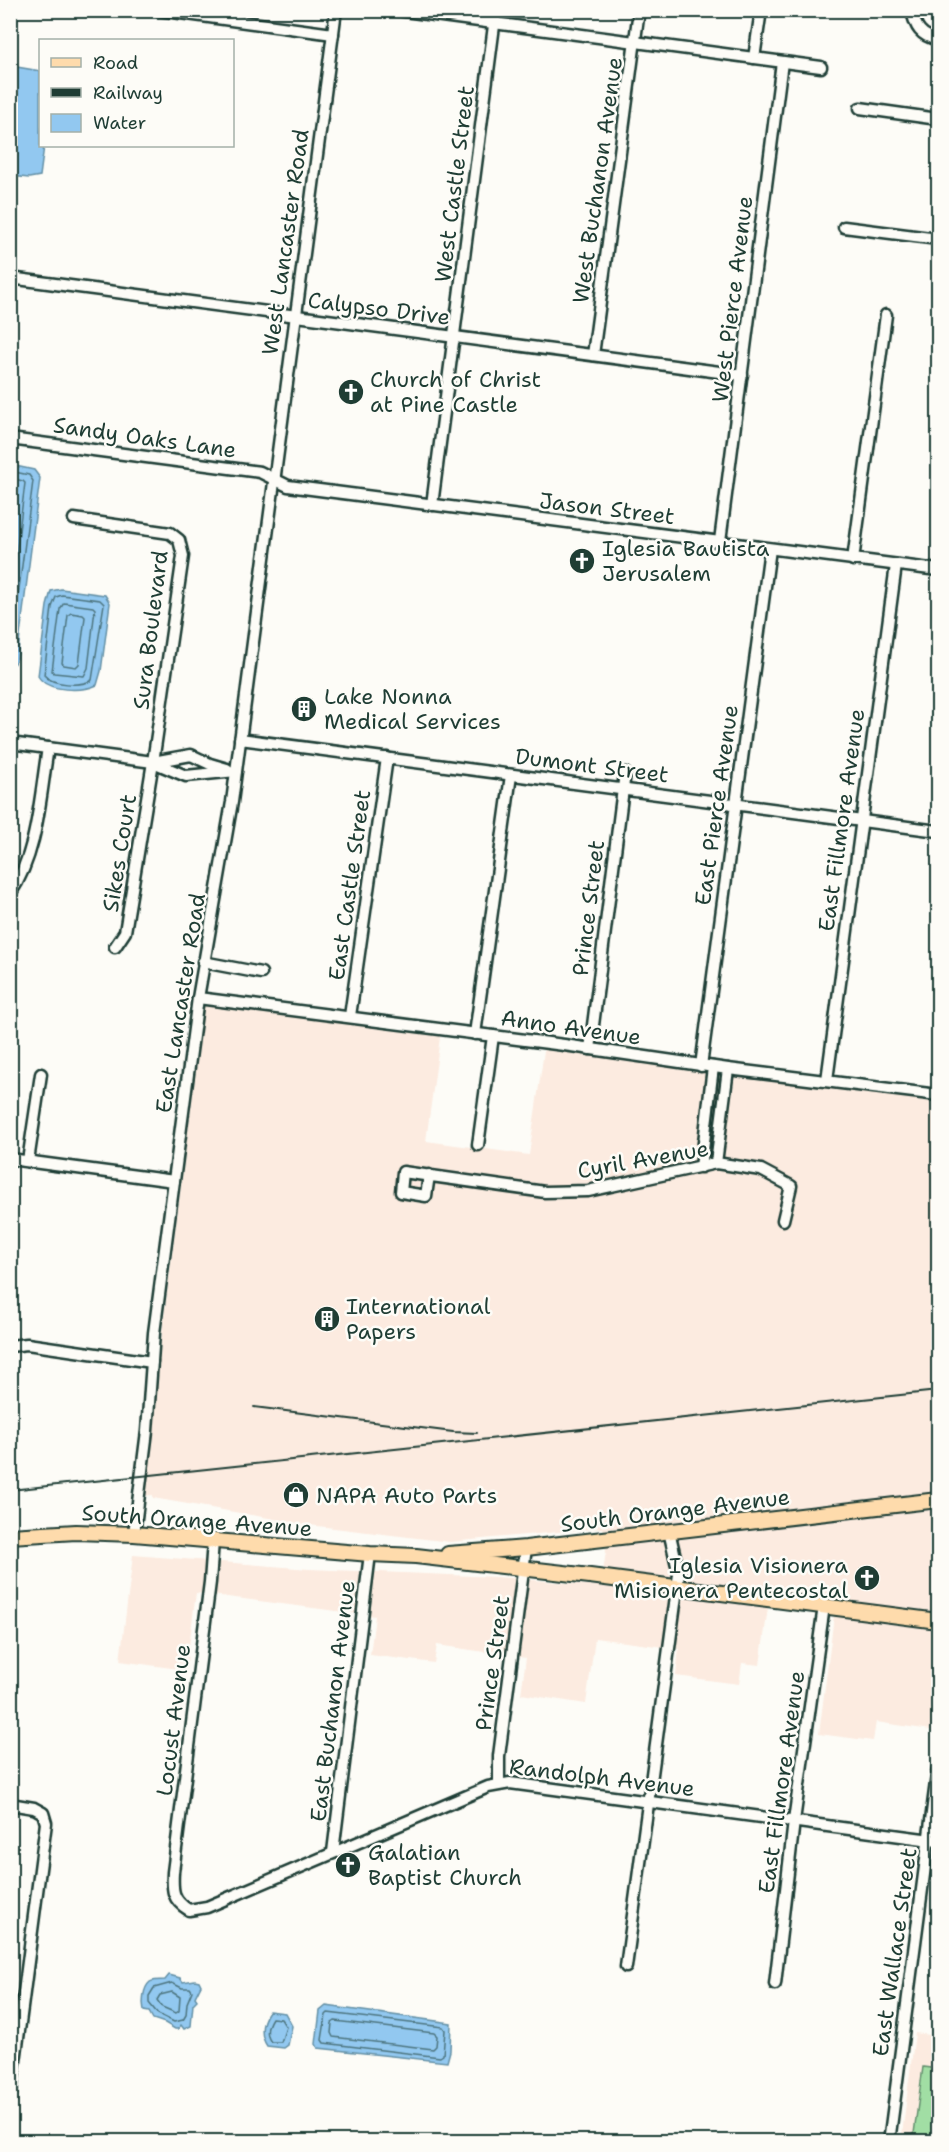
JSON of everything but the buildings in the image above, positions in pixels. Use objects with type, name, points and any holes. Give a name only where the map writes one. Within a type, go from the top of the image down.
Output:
[{"type":"main road","name":"South Orange Avenue","points":[[416,1556],[526,1548],[939,1500]]},
{"type":"main road","name":"South Orange Avenue","points":[[10,1536],[76,1532],[134,1534],[416,1556],[939,1621]]},
{"type":"street","points":[[158,10],[333,34]]},
{"type":"street","name":"West Lancaster Road","points":[[273,479],[336,10]]},
{"type":"street","points":[[397,10],[821,67]]},
{"type":"street","name":"West Castle Street","points":[[432,505],[496,10]]},
{"type":"street","name":"West Buchanon Avenue","points":[[593,355],[639,10]]},
{"type":"street","points":[[754,58],[761,10]]},
{"type":"street","points":[[912,10],[915,25],[922,34],[939,40]]},
{"type":"street","name":"West Pierce Avenue","points":[[720,541],[782,62]]},
{"type":"street","points":[[860,108],[939,119]]},
{"type":"street","points":[[844,227],[939,239]]},
{"type":"street","name":"Calypso Drive","points":[[10,278],[742,375]]},
{"type":"street","points":[[853,560],[886,315]]},
{"type":"street","name":"Sandy Oaks Lane","points":[[10,438],[261,472],[273,479]]},
{"type":"street","name":"Jason Street","points":[[273,479],[288,486],[939,570]]},
{"type":"street","name":"East Lancaster Road","points":[[134,1534],[147,1431],[154,1333],[198,998],[236,771],[273,479]]},
{"type":"street","name":"Sura Boulevard","points":[[74,519],[170,533],[179,540],[182,547],[183,556],[153,762]]},
{"type":"street","name":"East Pierce Avenue","points":[[701,1066],[770,549]]},
{"type":"street","name":"East Fillmore Avenue","points":[[827,1080],[896,565]]},
{"type":"street","name":"Dumont Street","points":[[240,739],[939,831]]},
{"type":"street","points":[[10,743],[153,762],[190,777],[236,771]]},
{"type":"street","points":[[10,894],[28,860],[48,748]]},
{"type":"street","points":[[153,762],[194,755],[210,764],[236,771]]},
{"type":"street","points":[[177,773],[180,756]]},
{"type":"street","name":"East Castle Street","points":[[350,1016],[387,758]]},
{"type":"street","name":"Sikes Court","points":[[115,947],[125,932],[153,762]]},
{"type":"street","name":"Prince Street","points":[[590,1049],[626,772]]},
{"type":"street","points":[[476,1034],[511,775]]},
{"type":"street","points":[[203,962],[261,973]]},
{"type":"street","name":"Anno Avenue","points":[[198,998],[350,1016],[701,1066],[939,1095]]},
{"type":"street","points":[[478,1145],[493,1036]]},
{"type":"street","points":[[701,1167],[713,1067]]},
{"type":"street","points":[[716,1164],[728,1069]]},
{"type":"street","points":[[28,1161],[41,1074]]},
{"type":"street","points":[[711,1087],[726,1086]]},
{"type":"street","points":[[10,1159],[174,1181]]},
{"type":"street","name":"Cyril Avenue","points":[[429,1175],[545,1192],[588,1191],[716,1164],[761,1170],[791,1186],[783,1220]]},
{"type":"street","points":[[10,1346],[27,1344],[152,1362]]},
{"type":"street","points":[[626,1967],[678,1587],[679,1574],[669,1531]]},
{"type":"street","name":"Locust Avenue","points":[[178,1902],[172,1889],[172,1872],[210,1582],[213,1541]]},
{"type":"street","name":"Prince Street","points":[[499,1784],[499,1755],[526,1548]]},
{"type":"street","name":"East Buchanon Avenue","points":[[333,1852],[370,1554]]},
{"type":"street","name":"East Fillmore Avenue","points":[[775,1984],[794,1821],[824,1606]]},
{"type":"street","name":"East Wallace Street","points":[[889,2142],[934,1840],[939,1767]]},
{"type":"street","name":"Randolph Avenue","points":[[178,1902],[189,1910],[207,1907],[499,1784],[934,1840]]},
{"type":"street","points":[[10,1804],[34,1808],[43,1814],[46,1823],[10,2100]]},
{"type":"shaded area","points":[[205,999],[441,1030],[426,1141],[529,1155],[545,1044],[938,1096],[938,1731],[876,1722],[873,1741],[819,1734],[835,1608],[769,1600],[760,1665],[742,1663],[739,1684],[676,1676],[679,1649],[595,1638],[586,1704],[521,1694],[526,1658],[437,1645],[434,1663],[370,1655],[375,1616],[196,1593],[186,1670],[120,1661],[133,1555],[309,1569],[497,1577],[601,1586],[606,1551],[603,1528],[450,1542],[309,1525],[153,1498],[153,1495],[141,1496]]},
{"type":"shaded area","points":[[915,2033],[938,2036],[938,2141],[901,2142]]},
{"type":"green space","points":[[923,2067],[938,2069],[938,2141],[913,2141]]},
{"type":"water","points":[[11,66],[39,71],[39,147],[44,147],[40,176],[29,178],[11,176]]},
{"type":"water","points":[[11,465],[34,470],[40,478],[17,659],[11,667]]},
{"type":"water","points":[[61,589],[105,595],[110,603],[97,685],[83,689],[57,688],[38,676],[47,606],[51,591]]},
{"type":"water","points":[[169,1975],[180,1978],[183,1982],[199,1981],[201,1985],[195,1997],[197,2000],[193,2004],[191,2026],[184,2029],[181,2025],[175,2029],[153,2019],[149,2012],[144,2011],[144,1995],[150,1982],[165,1980]]},
{"type":"water","points":[[326,2006],[451,2023],[450,2051],[447,2062],[318,2048],[316,2044],[320,2011]]},
{"type":"water","points":[[269,2011],[285,2013],[292,2026],[288,2045],[284,2048],[267,2046],[264,2042],[262,2028]]},
{"type":"railway","points":[[10,1490],[938,1391]]},
{"type":"railway","points":[[254,1407],[477,1433]]},
{"type":"place","name":"Church of Christ at Pine Castle","points":[[351,392]]},
{"type":"place","name":"Iglesia Bautista Jerusalem","points":[[582,561]]},
{"type":"place","name":"Lake Nonna Medical Services","points":[[304,709]]},
{"type":"place","name":"International Papers","points":[[327,1319]]},
{"type":"place","name":"NAPA Auto Parts","points":[[296,1495]]},
{"type":"place","name":"Iglesia Visionera Misionera Pentecostal","points":[[867,1578]]},
{"type":"place","name":"Galatian Baptist Church","points":[[348,1865]]}]
